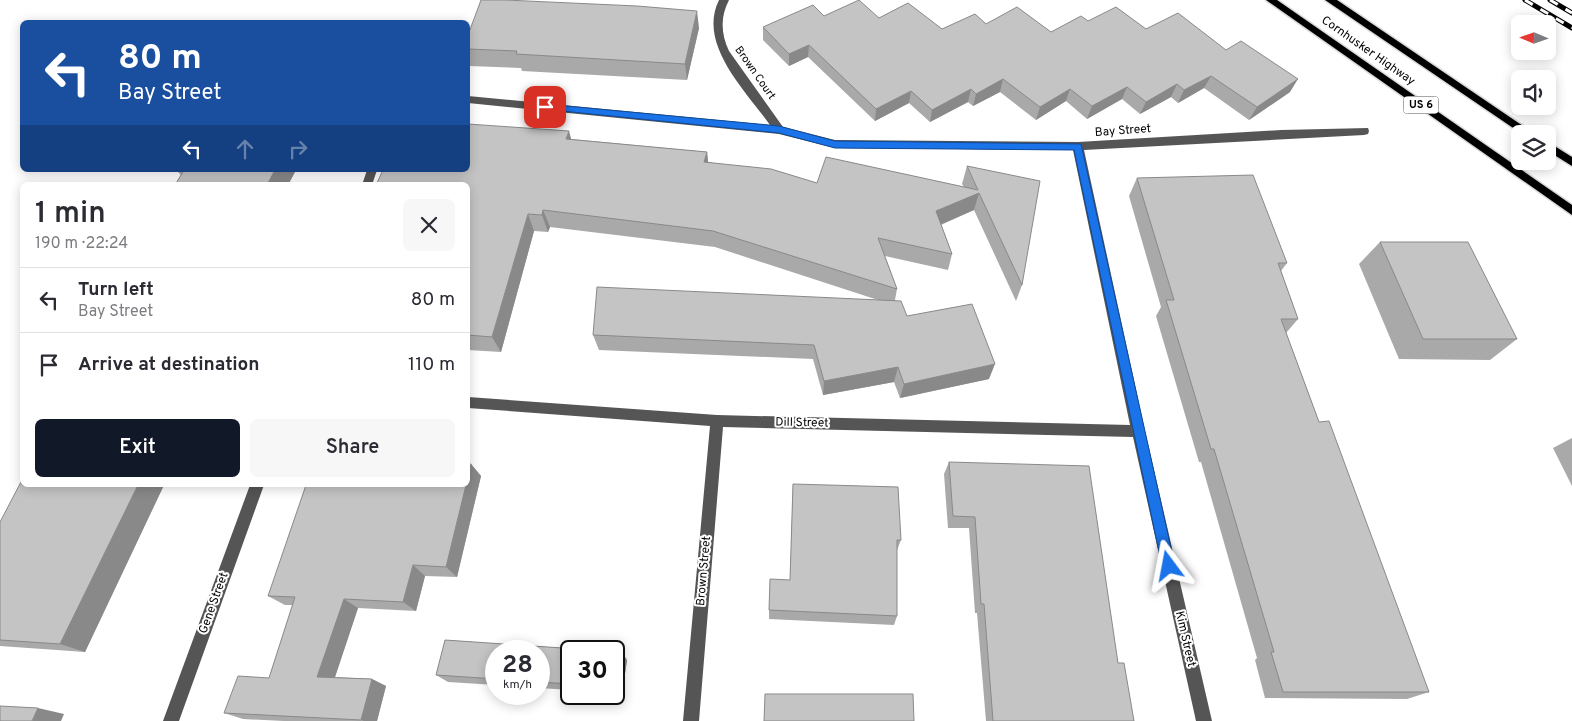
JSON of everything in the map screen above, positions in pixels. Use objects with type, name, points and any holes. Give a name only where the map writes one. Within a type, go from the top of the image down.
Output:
[{"type":"main road","name":"Cornhusker Highway","points":[[1271,0],[1572,211]]},
{"type":"main road","name":"Cornhusker Highway","points":[[1330,0],[1517,125]]},
{"type":"main road","points":[[1556,151],[1572,162]]},
{"type":"street","name":"Brown Court","points":[[724,0],[718,9],[716,23],[723,50],[779,130]]},
{"type":"street","name":"Bay Street","points":[[470,100],[779,130],[835,144],[1078,146],[1364,131]]},
{"type":"street","name":"Kim Street","points":[[1078,146],[1138,431],[1204,721]]},
{"type":"street","name":"Dill Street","points":[[470,403],[717,421],[1138,431]]},
{"type":"street","name":"Brown Street","points":[[691,721],[717,421]]},
{"type":"street","name":"Gene Street","points":[[171,721],[256,487]]},
{"type":"building","points":[[481,0],[637,6],[697,11],[685,64],[516,54],[517,51],[470,49],[470,30]]},
{"type":"building","points":[[859,0],[879,18],[908,3],[942,29],[975,14],[986,24],[1017,7],[1051,32],[1081,16],[1088,21],[1116,7],[1146,29],[1178,13],[1226,50],[1241,41],[1298,79],[1257,107],[1211,76],[1184,90],[1177,84],[1146,102],[1127,87],[1092,106],[1070,89],[1040,107],[1003,79],[976,94],[971,89],[932,110],[911,91],[876,109],[809,45],[789,54],[763,27],[813,5],[824,16]]},
{"type":"building","points":[[470,124],[569,131],[566,139],[707,152],[704,162],[771,169],[817,183],[826,157],[978,190],[967,166],[1040,181],[1022,285],[979,193],[936,211],[952,254],[878,238],[897,289],[713,231],[543,210],[542,215],[528,214],[492,337],[470,335],[470,182],[377,182],[382,172],[470,172]]},
{"type":"building","points":[[183,172],[274,172],[269,182],[177,182]]},
{"type":"building","points":[[1253,175],[1287,263],[1278,263],[1298,319],[1281,319],[1319,422],[1329,421],[1429,692],[1283,692],[1271,652],[1274,652],[1214,449],[1211,449],[1166,300],[1174,300],[1137,178]]},
{"type":"building","points":[[1380,242],[1468,242],[1517,339],[1423,339]]},
{"type":"building","points":[[597,287],[901,301],[907,316],[972,304],[995,364],[904,384],[898,367],[824,381],[814,345],[593,335]]},
{"type":"building","points":[[949,462],[1089,466],[1118,663],[1124,663],[1134,721],[993,721],[984,604],[981,604],[975,517],[953,516]]},
{"type":"building","points":[[20,484],[20,487],[137,487],[60,644],[0,640],[0,522]]},
{"type":"building","points":[[793,484],[898,487],[901,540],[897,540],[897,616],[769,610],[770,579],[790,580]]},
{"type":"building","points":[[305,487],[466,487],[446,567],[413,565],[403,602],[344,599],[317,677],[372,679],[361,720],[224,713],[238,676],[269,678],[295,597],[268,596]]},
{"type":"building","points":[[445,640],[485,643],[485,678],[436,675]]},
{"type":"building","points":[[550,647],[560,648],[560,683],[550,683]]},
{"type":"building","points":[[765,694],[913,694],[914,721],[764,721]]},
{"type":"building","points":[[0,706],[38,708],[32,721],[0,721]]},
{"type":"railway","points":[[1525,0],[1572,28]]},
{"type":"railway","points":[[1550,0],[1572,13]]},
{"type":"route","points":[[545,107],[779,130],[835,144],[1078,146],[1138,431],[1169,566]]}]
